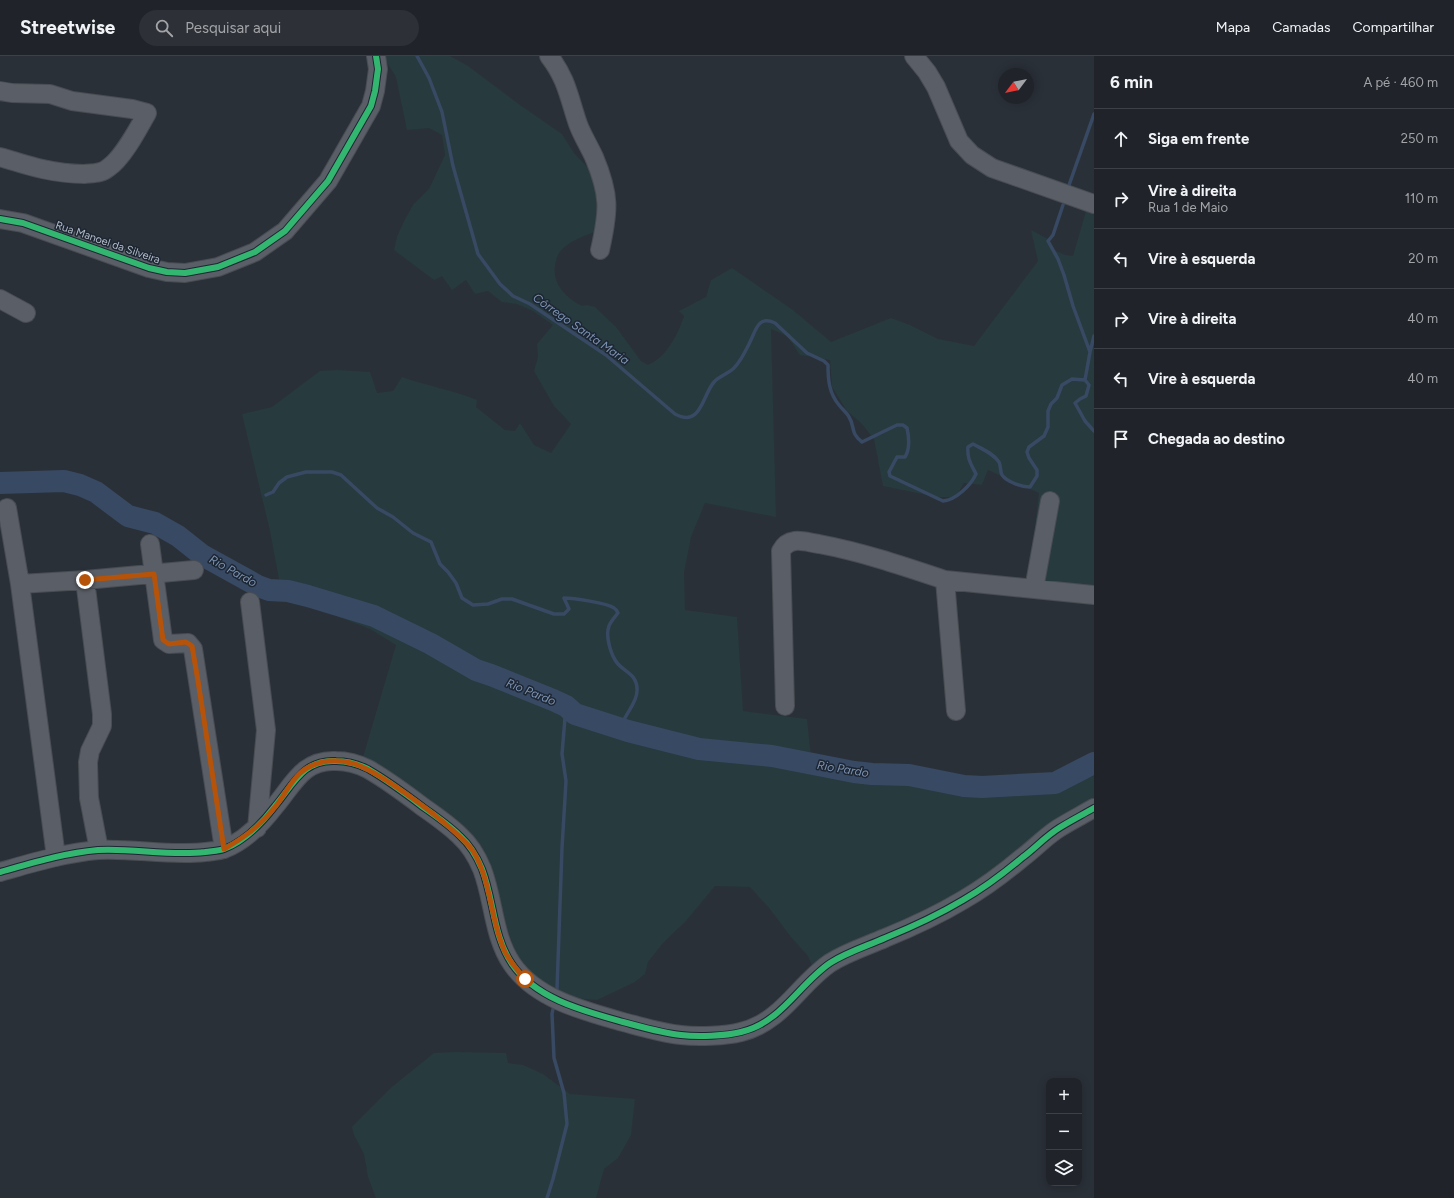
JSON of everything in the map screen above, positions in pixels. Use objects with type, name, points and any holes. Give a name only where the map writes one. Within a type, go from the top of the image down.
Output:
[{"type":"street","name":"Rua Manoel da Silveira","points":[[0,219],[23,223],[149,268],[167,272],[185,273],[218,267],[255,252],[285,230],[328,181],[371,106],[378,69],[376,56]]},
{"type":"street","points":[[549,56],[561,73],[567,86],[578,124],[594,156],[605,185],[608,205],[606,224],[600,250]]},
{"type":"street","points":[[914,56],[927,72],[936,87],[959,141],[972,155],[992,168],[1094,204]]},
{"type":"street","points":[[0,91],[12,93],[50,94],[72,102],[132,109],[147,113],[136,133],[124,150],[109,168],[99,173],[69,174],[46,171],[0,157]]},
{"type":"street","points":[[0,299],[26,313]]},
{"type":"street","points":[[1034,589],[1050,501]]},
{"type":"street","points":[[7,508],[20,584],[56,857]]},
{"type":"street","points":[[785,706],[781,551],[788,543],[796,541],[828,546],[874,557],[945,580],[1094,595]]},
{"type":"street","points":[[150,544],[163,640],[169,644],[186,642],[190,644],[193,649],[224,849]]},
{"type":"street","points":[[20,584],[85,580],[194,570]]},
{"type":"street","points":[[85,580],[102,714],[102,726],[90,751],[88,766],[89,798],[99,850]]},
{"type":"street","points":[[945,580],[956,711]]},
{"type":"street","points":[[250,602],[266,730],[257,828]]},
{"type":"street","points":[[0,872],[56,857],[99,850],[188,854],[224,849],[257,828],[275,808],[298,776],[306,768],[319,762],[334,760],[353,763],[368,769],[405,793],[448,825],[472,850],[481,866],[487,884],[496,923],[505,951],[513,965],[525,979],[563,1002],[596,1014],[642,1027],[682,1035],[715,1035],[741,1032],[768,1021],[782,1010],[806,983],[830,963],[940,913],[985,887],[1057,829],[1094,808]]},
{"type":"green space","points":[[383,56],[450,56],[468,66],[562,134],[574,153],[588,168],[594,167],[595,192],[598,206],[597,233],[594,232],[580,238],[562,249],[558,254],[555,265],[556,278],[561,290],[576,303],[582,306],[587,305],[595,307],[616,327],[641,361],[648,365],[661,356],[671,344],[679,330],[684,316],[679,311],[706,297],[711,280],[732,268],[793,310],[831,342],[891,318],[910,325],[938,339],[974,346],[1038,261],[1031,230],[1048,239],[1054,250],[1065,255],[1073,256],[1087,208],[1094,210],[1094,596],[1033,589],[1036,518],[1039,493],[988,470],[982,485],[964,483],[956,497],[937,497],[883,486],[874,439],[861,423],[847,411],[832,387],[830,360],[800,355],[787,336],[771,329],[776,517],[705,503],[691,537],[684,572],[685,610],[737,617],[743,711],[807,719],[812,767],[882,770],[968,786],[1057,784],[1094,776],[1094,809],[952,905],[814,970],[808,956],[750,887],[715,886],[686,921],[663,943],[648,962],[645,974],[635,982],[597,1000],[549,996],[517,957],[482,855],[363,757],[396,645],[370,629],[282,595],[270,531],[242,414],[272,407],[320,371],[338,370],[370,372],[377,393],[393,391],[402,377],[459,393],[477,400],[476,407],[505,430],[515,431],[520,423],[534,445],[551,453],[571,424],[554,406],[534,371],[538,357],[537,344],[553,325],[533,311],[517,304],[502,302],[488,291],[475,294],[466,280],[452,290],[442,276],[434,280],[394,250],[397,237],[404,221],[413,205],[429,189],[445,155],[442,135],[429,128],[407,130],[396,77]]},
{"type":"green space","points":[[434,1053],[506,1053],[508,1063],[523,1065],[543,1074],[570,1094],[635,1099],[631,1135],[618,1158],[604,1169],[596,1198],[376,1198],[368,1177],[364,1154],[354,1135],[352,1127],[393,1086]]},
{"type":"waterway","name":"Córrego Santa Maria","points":[[417,56],[429,78],[442,112],[453,166],[478,254],[500,284],[513,296],[530,304],[606,355],[675,414],[684,417],[690,417],[696,414],[714,382],[732,370],[739,362],[758,325],[761,322],[769,321],[775,323],[807,353],[824,361],[828,365],[829,381],[833,396],[851,420],[854,433],[858,439],[862,442],[897,425],[903,425],[907,428],[909,443],[907,454],[905,457],[897,457],[889,472],[890,476],[943,501],[958,495],[971,483],[976,474],[968,455],[968,447],[973,444],[997,459],[1004,478],[1019,485],[1030,487],[1037,476],[1037,470],[1027,452],[1029,447],[1044,436],[1048,427],[1048,411],[1051,404],[1057,398],[1062,385],[1072,379],[1085,380],[1089,385],[1086,396],[1075,403],[1085,421],[1094,431]]},
{"type":"waterway","points":[[1068,188],[1094,114]]},
{"type":"waterway","points":[[1063,205],[1053,235],[1048,241],[1058,259],[1090,352]]},
{"type":"waterway","points":[[1085,380],[1094,336]]},
{"type":"waterway","points":[[266,495],[273,492],[279,483],[287,477],[306,472],[332,472],[341,475],[377,508],[393,517],[413,533],[431,542],[440,564],[456,583],[462,598],[473,605],[488,604],[502,599],[512,599],[554,614],[564,614],[569,609],[564,598],[582,600],[615,608],[618,613],[609,626],[609,646],[615,660],[634,678],[637,686],[637,695],[634,703],[623,722],[628,731]]},
{"type":"waterway","name":"Rio Pardo","points":[[0,483],[64,481],[80,485],[96,492],[128,516],[155,523],[178,536],[202,555],[258,586],[269,590],[288,591],[308,596],[374,616],[431,644],[476,670],[553,700],[566,706],[575,714],[628,731],[699,749],[772,756],[854,772],[909,775],[964,786],[982,787],[1055,783],[1094,763]]},
{"type":"waterway","points":[[557,989],[566,781],[562,754],[566,706]]},
{"type":"waterway","points":[[547,1198],[567,1124],[564,1093],[554,1058],[552,1014],[554,1004]]},
{"type":"cycle path","points":[[0,219],[23,223],[149,268],[167,272],[185,273],[218,267],[255,252],[285,231],[328,181],[371,106],[378,69],[376,56]]},
{"type":"cycle path","points":[[0,872],[85,851],[124,850],[192,853],[222,850],[232,846],[259,825],[294,782],[307,769],[315,764],[325,761],[352,763],[368,769],[396,787],[447,824],[467,843],[482,869],[497,930],[506,953],[512,964],[522,976],[534,986],[547,995],[562,1002],[623,1022],[674,1034],[688,1036],[711,1036],[741,1032],[768,1020],[779,1012],[808,982],[830,963],[850,952],[925,920],[963,900],[1001,874],[1054,831],[1094,808]]},
{"type":"route","points":[[85,580],[154,574],[164,642],[169,644],[186,642],[192,646],[224,849],[257,828],[275,808],[298,776],[306,768],[319,762],[334,760],[353,763],[368,769],[405,793],[448,825],[472,850],[481,866],[487,884],[496,923],[505,951],[513,965],[525,979]]}]
